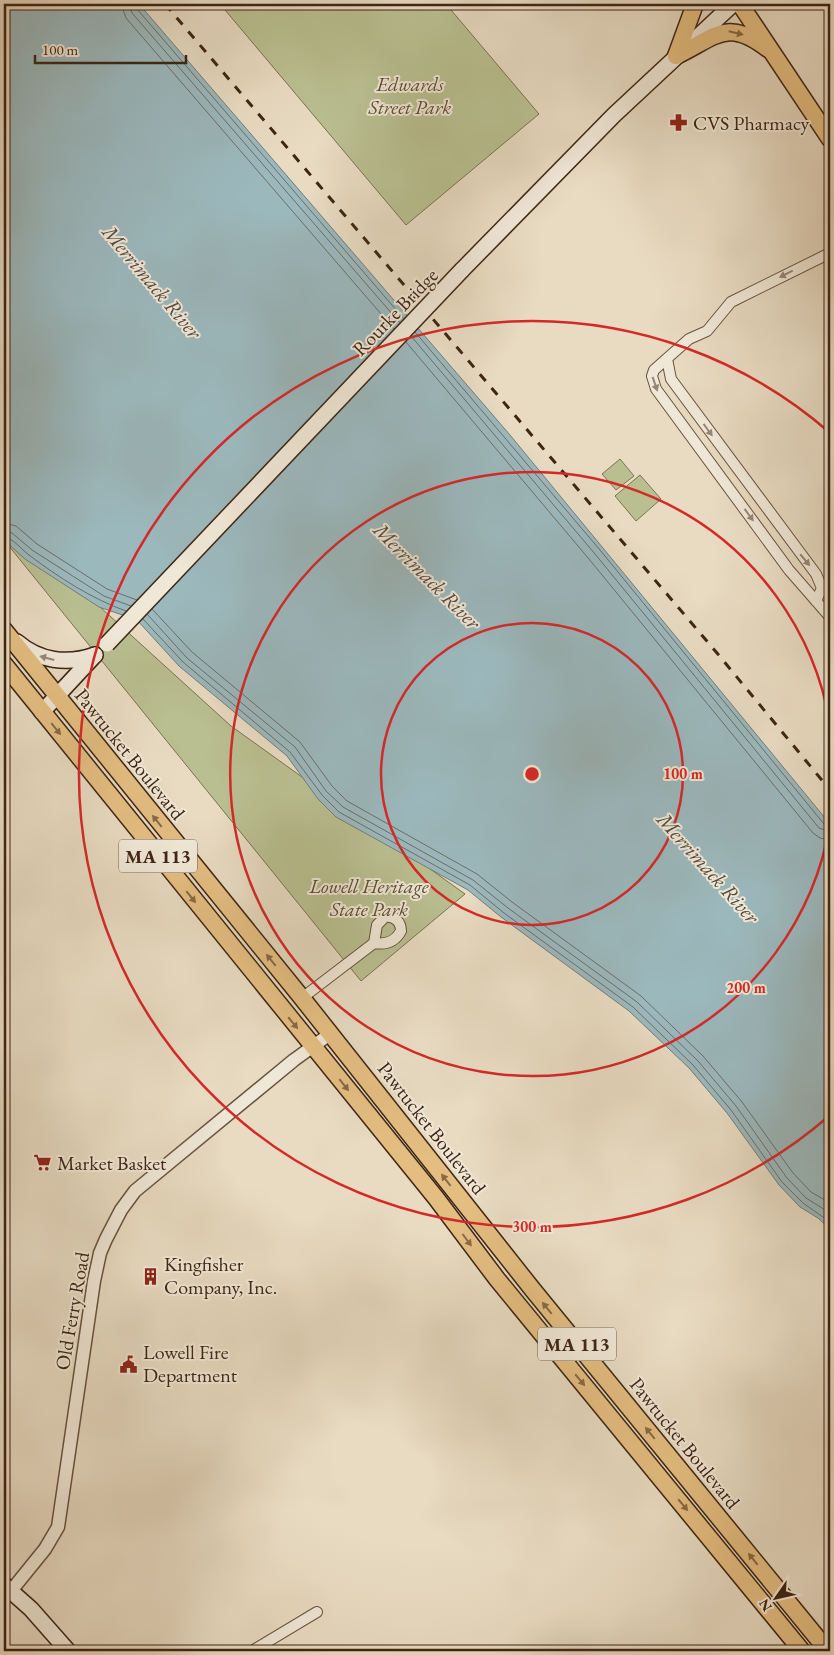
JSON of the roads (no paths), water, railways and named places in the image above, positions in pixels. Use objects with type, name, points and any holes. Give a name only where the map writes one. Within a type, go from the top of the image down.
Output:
[{"type":"main road","points":[[676,56],[695,4]]},
{"type":"main road","name":"Rourke Bridge","points":[[42,712],[462,270],[614,115],[733,4]]},
{"type":"main road","points":[[740,4],[830,139]]},
{"type":"main road","points":[[676,56],[723,31],[736,32],[756,40],[776,56]]},
{"type":"main road","name":"Rourke Bridge","points":[[4,629],[24,648],[52,660],[70,662],[95,655]]},
{"type":"main road","name":"Pawtucket Boulevard","points":[[4,629],[56,696],[302,998],[533,1290],[828,1651]]},
{"type":"main road","name":"Pawtucket Boulevard","points":[[4,664],[436,1198],[497,1279],[802,1651]]},
{"type":"main road","points":[[7,1588],[44,1623],[68,1651]]},
{"type":"street","points":[[830,254],[795,269],[732,302],[706,331],[689,339],[654,370],[652,376],[656,389],[789,570],[830,617]]},
{"type":"street","points":[[667,359],[671,379],[798,553],[816,574],[822,588],[816,601]]},
{"type":"street","points":[[302,998],[374,943]]},
{"type":"street","name":"Old Ferry Road","points":[[7,1588],[45,1550],[58,1527],[94,1281],[100,1253],[122,1210],[135,1191],[159,1170],[294,1060],[330,1034]]},
{"type":"street","points":[[252,1651],[317,1612]]},
{"type":"water","name":"Merrimack River","points":[[4,4],[139,4],[510,435],[830,824],[830,1229],[818,1218],[800,1207],[779,1185],[727,1113],[689,1068],[629,1011],[501,917],[468,890],[336,817],[318,799],[287,756],[179,666],[137,620],[99,607],[25,559],[4,540]]},
{"type":"railway","points":[[165,4],[717,653],[830,790]]},
{"type":"place","name":"CVS Pharmacy","points":[[679,123]]},
{"type":"place","name":"Market Basket","points":[[43,1163]]},
{"type":"place","name":"Kingfisher Company, Inc.","points":[[150,1276]]},
{"type":"place","name":"Lowell Fire Department","points":[[129,1364]]},
{"type":"park label","name":"Edwards Street Park","points":[[410,96]]},
{"type":"park label","name":"Lowell Heritage State Park","points":[[369,898]]}]
